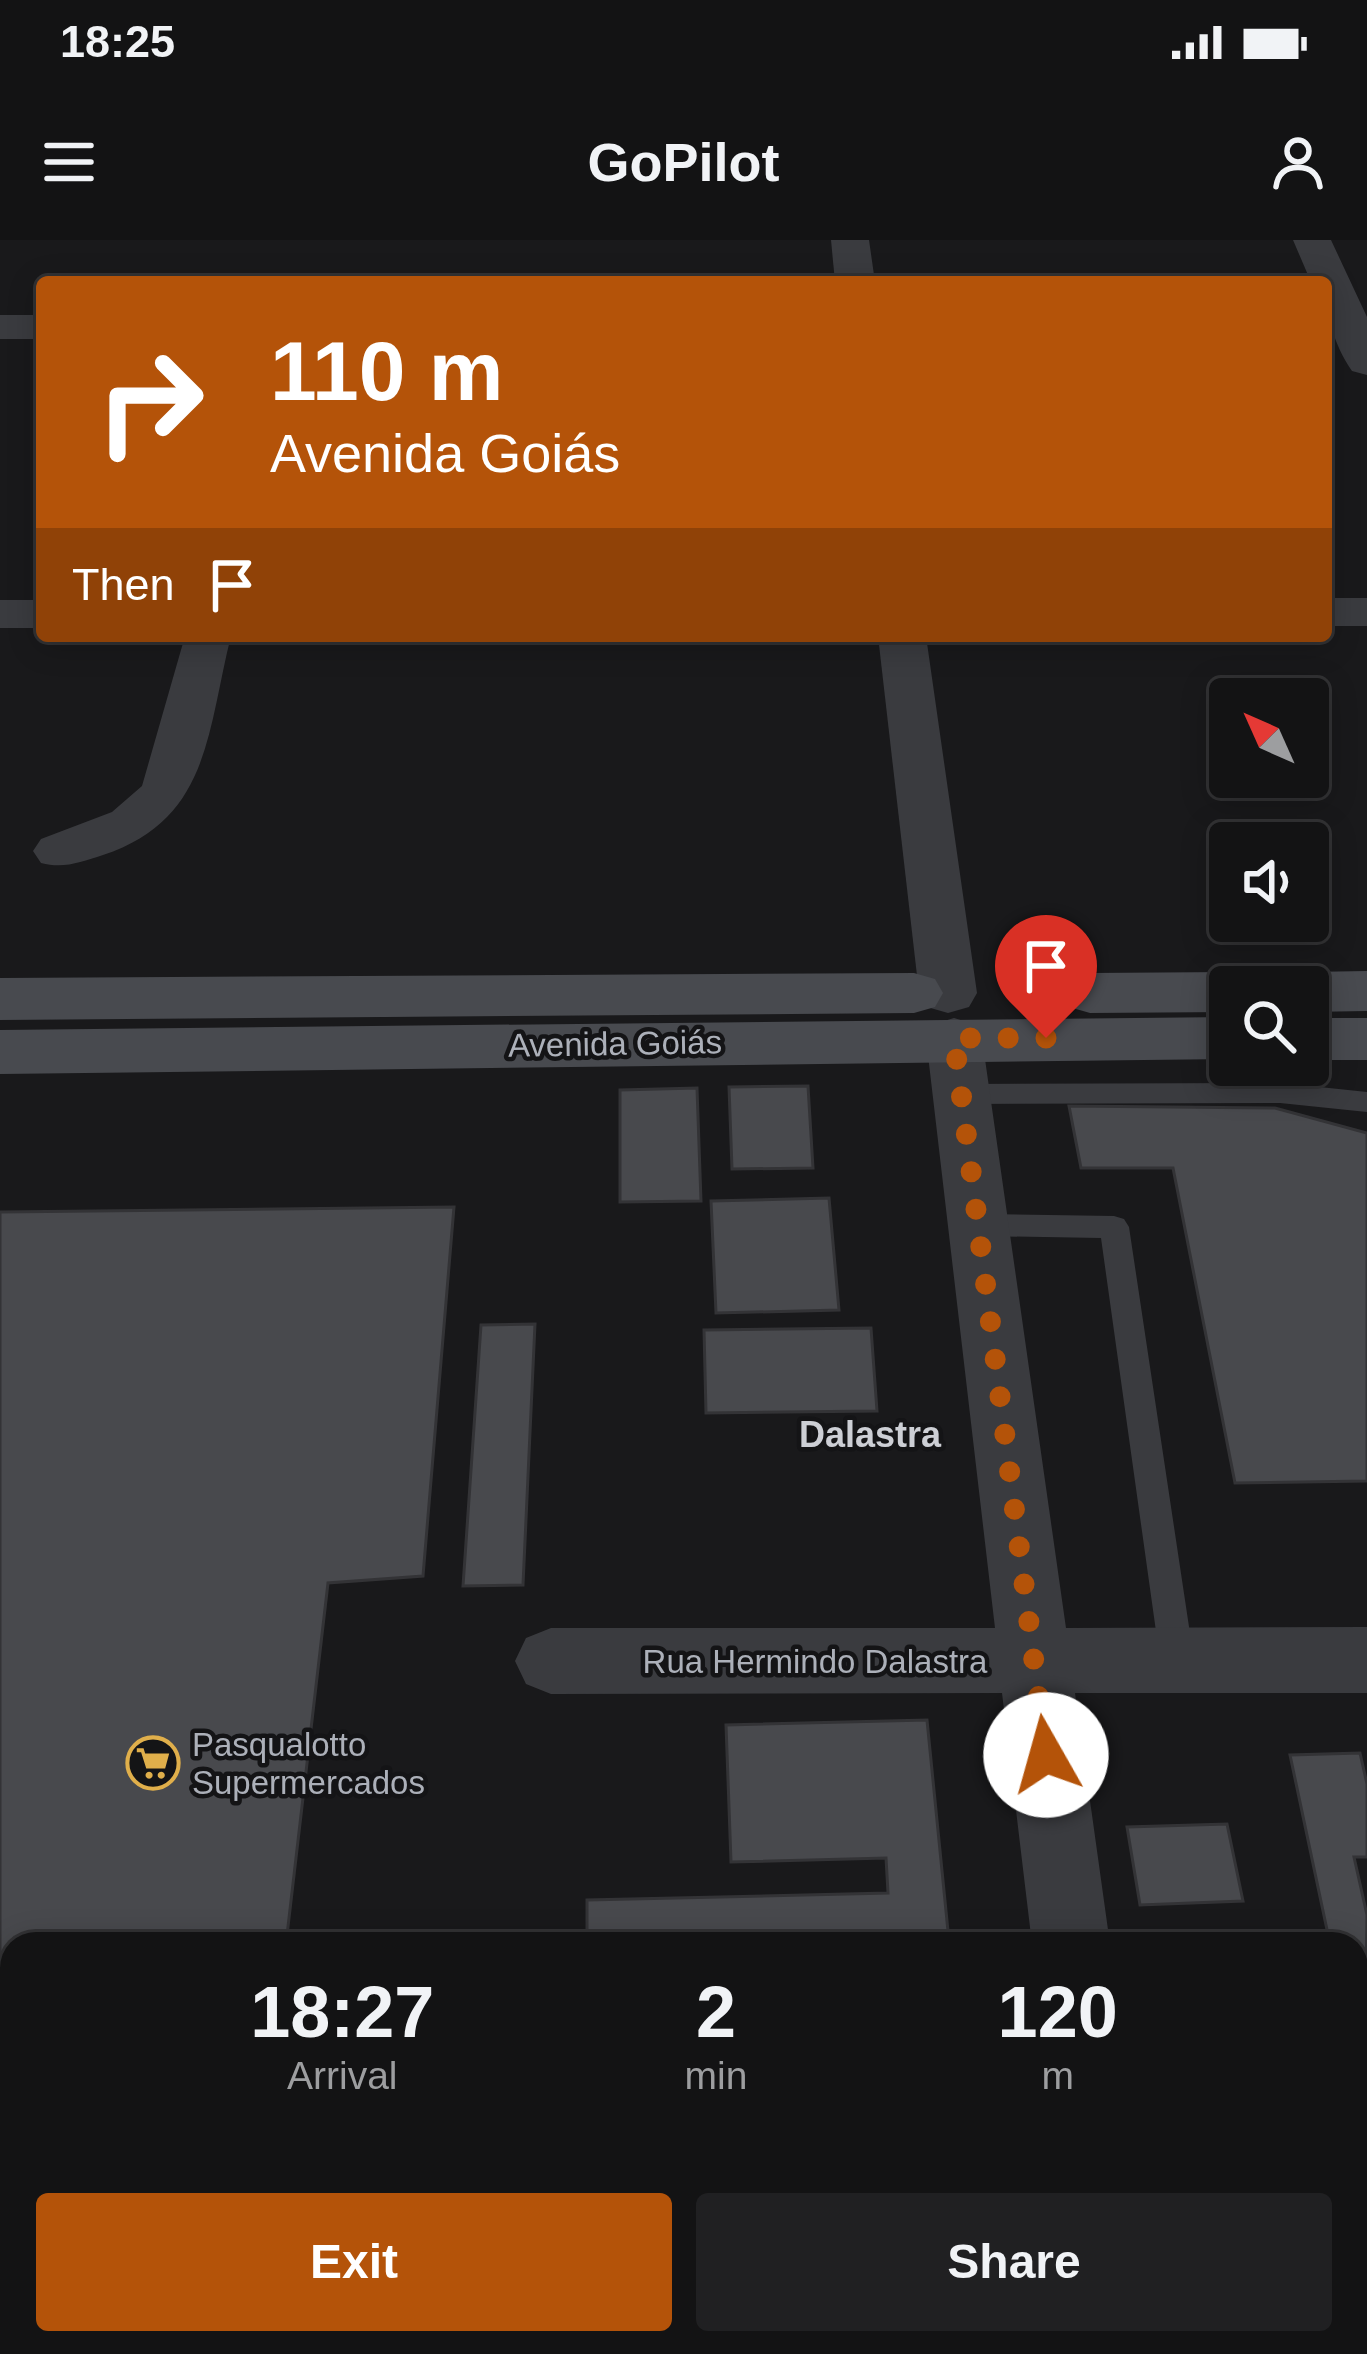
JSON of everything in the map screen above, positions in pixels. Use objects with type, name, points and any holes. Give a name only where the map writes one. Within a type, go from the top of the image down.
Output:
[{"type":"main road","points":[[1329,992],[1367,992]]},
{"type":"main road","name":"Avenida Goiás","points":[[0,999],[954,1042],[1209,996]]},
{"type":"main road","name":"Avenida Goiás","points":[[0,1052],[1209,1039]]},
{"type":"main road","points":[[1329,1039],[1367,1039]]},
{"type":"street","points":[[850,240],[854,276]]},
{"type":"street","points":[[1312,240],[1328,276]]},
{"type":"street","points":[[1332,286],[1367,362]]},
{"type":"street","points":[[0,327],[36,327]]},
{"type":"street","points":[[1332,612],[1367,612]]},
{"type":"street","points":[[0,614],[36,614]]},
{"type":"street","points":[[58,851],[123,831],[150,811],[166,790],[206,642]]},
{"type":"street","points":[[903,642],[1069,1932]]},
{"type":"street","name":"Rua Hermindo Dalastra","points":[[551,1661],[1367,1660]]},
{"type":"lane","points":[[954,1042],[1209,1071]]},
{"type":"lane","points":[[1304,1086],[1367,1102]]},
{"type":"lane","points":[[978,1225],[1114,1227],[1177,1660]]},
{"type":"building","points":[[808,1086],[813,1168],[732,1169],[729,1087]]},
{"type":"building","points":[[697,1088],[701,1201],[620,1202],[620,1090]]},
{"type":"building","points":[[1069,1106],[1275,1108],[1367,1133],[1367,1481],[1235,1483],[1173,1168],[1081,1168]]},
{"type":"building","points":[[829,1198],[839,1310],[716,1313],[711,1201]]},
{"type":"building","name":"Pasqualotto Supermercados","points":[[454,1207],[423,1576],[328,1583],[287,1932],[0,1932],[0,1212]]},
{"type":"building","points":[[535,1324],[523,1585],[463,1586],[481,1325]]},
{"type":"building","points":[[871,1328],[877,1411],[706,1413],[704,1330]]},
{"type":"building","points":[[927,1720],[948,1932],[587,1932],[587,1900],[888,1893],[886,1858],[731,1862],[726,1725]]},
{"type":"building","points":[[1360,1753],[1367,1784],[1367,1857],[1354,1857],[1367,1932],[1327,1932],[1290,1755]]},
{"type":"building","points":[[1227,1824],[1243,1901],[1140,1905],[1127,1827]]},
{"type":"place","name":"Pasqualotto Supermercados","points":[[153,1763]]},
{"type":"district","name":"Dalastra","points":[[870,1434]]},
{"type":"route","points":[[1046,1038],[954,1038],[1046,1755]]}]
